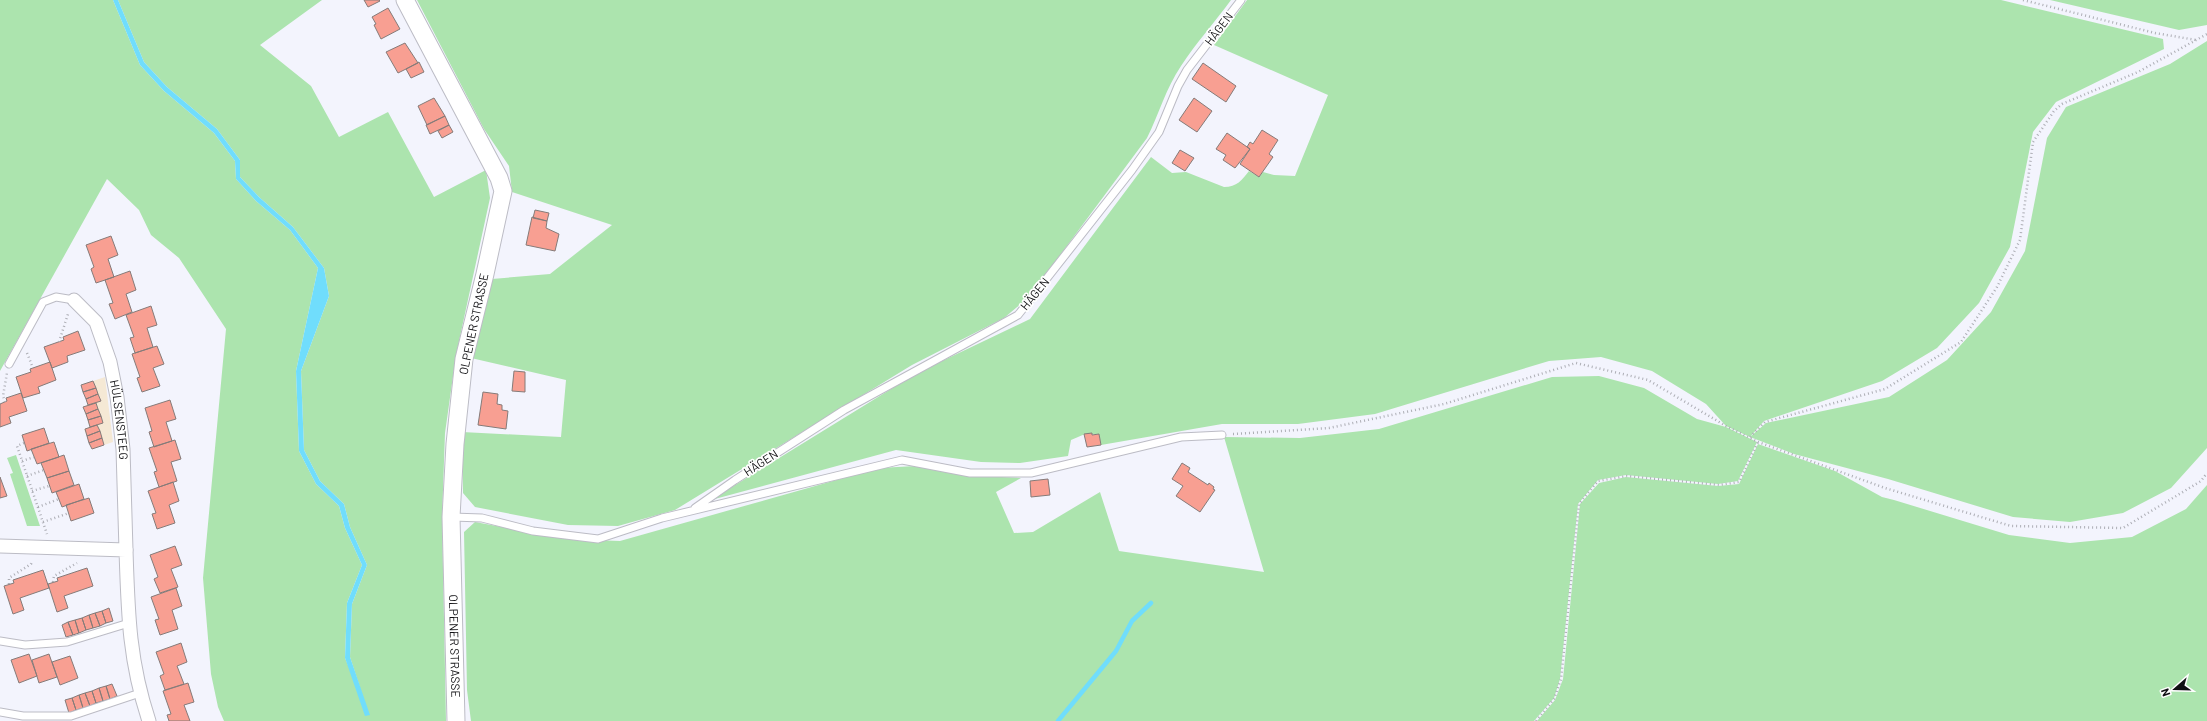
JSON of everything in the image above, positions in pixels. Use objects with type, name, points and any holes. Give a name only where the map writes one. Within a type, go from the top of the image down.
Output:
[{"type":"street","name":"OLPENER STRASSE","points":[[405,0],[499,178],[503,191],[485,274],[464,359],[455,444],[451,517],[456,721]]},
{"type":"street","name":"HÜLSENSTEEG","points":[[74,300],[96,322],[110,362],[117,396],[123,449],[128,623],[132,658],[140,693],[149,721]]},
{"type":"street","points":[[0,546],[126,550]]},
{"type":"lane","name":"HÄGEN","points":[[692,511],[735,480],[844,410],[1018,315],[1132,170],[1159,132],[1178,86],[1187,70],[1241,0]]},
{"type":"lane","points":[[9,364],[43,302],[56,297],[74,300]]},
{"type":"lane","name":"HÄGEN","points":[[451,517],[482,518],[533,531],[598,539],[662,518],[902,460],[970,473],[1031,473],[1181,437],[1222,435]]},
{"type":"lane","points":[[0,641],[24,644],[67,642],[128,623]]},
{"type":"lane","points":[[0,712],[23,716],[71,716],[140,693]]},
{"type":"path","points":[[2023,0],[2155,33],[2197,40]]},
{"type":"path","points":[[1750,437],[1765,422],[1885,389],[1961,342],[1997,287],[2020,240],[2033,142],[2054,111],[2062,104],[2138,72],[2207,34]]},
{"type":"path","points":[[59,342],[65,318],[74,300]]},
{"type":"path","points":[[1222,435],[1329,428],[1444,404],[1576,363],[1648,380],[1726,426],[1758,442],[1885,488],[2011,526],[2123,528],[2201,481],[2207,473]]},
{"type":"path","points":[[5,402],[3,396],[9,364]]},
{"type":"path","points":[[1536,721],[1554,699],[1561,679],[1579,504],[1598,481],[1627,476],[1718,485],[1739,482],[1758,442]]},
{"type":"path","points":[[24,443],[17,446],[51,548]]},
{"type":"path","points":[[22,461],[34,457]]},
{"type":"path","points":[[27,476],[44,470]]},
{"type":"path","points":[[32,491],[49,486]]},
{"type":"path","points":[[38,507],[59,499]]},
{"type":"path","points":[[43,522],[69,513]]},
{"type":"path","points":[[8,584],[9,578],[31,564],[33,548]]},
{"type":"path","points":[[53,582],[54,576],[78,563],[78,548]]},
{"type":"shaded area","points":[[105,377],[113,442],[92,449],[84,429],[90,427],[83,407],[88,405],[81,385]]},
{"type":"green space","points":[[0,0],[113,0],[140,65],[164,91],[214,133],[235,161],[236,179],[256,201],[290,230],[318,268],[296,371],[299,451],[316,484],[339,506],[345,528],[362,565],[347,603],[345,658],[369,715],[350,657],[352,604],[367,565],[350,527],[344,504],[320,481],[304,450],[301,371],[329,296],[324,268],[293,227],[259,197],[240,177],[240,160],[217,129],[167,87],[144,62],[118,0],[322,0],[260,45],[311,86],[339,137],[388,112],[434,197],[486,170],[490,198],[456,355],[445,433],[442,518],[446,721],[224,721],[218,707],[211,674],[203,578],[226,329],[179,258],[151,235],[139,210],[107,179],[0,371]]},
{"type":"green space","points":[[417,0],[1231,0],[1193,49],[1176,74],[1147,138],[1029,297],[1004,318],[912,365],[675,510],[618,526],[568,525],[475,507],[463,493],[462,432],[561,437],[566,380],[471,358],[492,279],[550,274],[612,225],[512,192],[509,166],[484,129]]},
{"type":"green space","points":[[1247,0],[2001,0],[2163,39],[2164,49],[2056,102],[2033,132],[2010,247],[1979,303],[1937,348],[1882,381],[1764,421],[1750,437],[1726,426],[1706,404],[1652,371],[1601,357],[1549,361],[1375,414],[1298,424],[1222,424],[1101,445],[1099,434],[1085,434],[1071,440],[1068,456],[1020,463],[981,462],[896,450],[711,500],[917,373],[1030,319],[1151,157],[1172,173],[1186,172],[1224,187],[1229,187],[1236,184],[1249,171],[1259,177],[1263,172],[1274,175],[1295,176],[1328,95],[1214,45]]},
{"type":"green space","points":[[2050,0],[2207,0],[2207,25],[2179,30]]},
{"type":"green space","points":[[2207,41],[2207,448],[2171,488],[2123,513],[2070,522],[2013,517],[1888,479],[1794,454],[1750,437],[1766,423],[1889,397],[1947,360],[1991,312],[2025,251],[2047,138],[2066,107],[2170,64]]},
{"type":"green space","points":[[1599,376],[1644,388],[1697,419],[1726,427],[1757,442],[1738,481],[1718,484],[1626,475],[1598,480],[1578,504],[1560,679],[1554,698],[1534,721],[471,721],[467,690],[464,532],[475,522],[566,539],[620,541],[879,468],[916,466],[980,476],[1021,478],[996,492],[1014,533],[1033,532],[1100,492],[1119,551],[1264,572],[1224,437],[1300,438],[1379,429],[1552,377]]},
{"type":"green space","points":[[1758,444],[1835,471],[1882,497],[2009,535],[2070,543],[2132,537],[2186,509],[2207,485],[2207,721],[1537,721],[1555,700],[1563,679],[1580,504],[1599,483],[1626,477],[1718,486],[1739,484]]},
{"type":"green space","points":[[16,455],[40,526],[27,526],[10,474],[13,473],[7,458]]},
{"type":"water","points":[[113,0],[118,0],[144,62],[167,87],[217,129],[240,160],[240,177],[259,197],[293,227],[324,268],[329,296],[301,371],[304,450],[320,481],[344,504],[350,527],[367,565],[352,604],[350,657],[370,715],[365,716],[345,658],[347,603],[362,565],[345,528],[339,506],[316,484],[299,451],[296,371],[318,268],[290,230],[256,201],[236,179],[235,161],[214,133],[164,91],[140,65]]},
{"type":"building","points":[[364,0],[379,0],[380,1],[368,7]]},
{"type":"building","points":[[388,8],[400,29],[381,39],[372,17]]},
{"type":"building","points":[[405,43],[418,63],[398,73],[386,52]]},
{"type":"building","points":[[419,62],[424,72],[411,78],[406,69]]},
{"type":"building","points":[[1203,63],[1236,86],[1226,102],[1192,79]]},
{"type":"building","points":[[434,98],[445,116],[427,125],[418,106]]},
{"type":"building","points":[[1194,98],[1212,111],[1197,132],[1179,120]]},
{"type":"building","points":[[445,116],[449,125],[430,134],[426,125]]},
{"type":"building","points":[[449,125],[453,132],[442,138],[438,131]]},
{"type":"building","points":[[1262,130],[1278,140],[1269,154],[1273,157],[1259,177],[1240,164],[1250,149],[1247,147],[1250,142],[1253,144]]},
{"type":"building","points":[[1227,133],[1250,149],[1235,168],[1223,160],[1226,155],[1216,149]]},
{"type":"building","points":[[1180,150],[1194,158],[1185,171],[1172,163]]},
{"type":"building","points":[[535,210],[549,213],[547,221],[533,218]]},
{"type":"building","points":[[532,217],[547,221],[546,228],[559,234],[555,251],[526,245]]},
{"type":"building","points":[[111,236],[118,255],[108,259],[114,277],[96,283],[91,269],[94,267],[86,245]]},
{"type":"building","points":[[130,271],[136,290],[126,294],[132,312],[115,319],[109,304],[113,303],[105,280]]},
{"type":"building","points":[[151,306],[157,325],[147,328],[153,347],[135,353],[130,338],[134,337],[126,315]]},
{"type":"building","points":[[78,331],[85,350],[67,356],[68,362],[52,368],[44,347],[64,340],[63,337]]},
{"type":"building","points":[[157,346],[164,364],[153,368],[160,386],[142,392],[137,378],[140,377],[132,354]]},
{"type":"building","points":[[50,362],[56,380],[38,387],[40,393],[23,398],[16,377],[31,372],[30,369]]},
{"type":"building","points":[[514,371],[525,372],[525,392],[512,391]]},
{"type":"building","points":[[93,381],[96,388],[83,392],[81,385]]},
{"type":"building","points":[[96,388],[98,394],[86,399],[83,392]]},
{"type":"building","points":[[483,392],[498,394],[497,404],[502,405],[502,410],[508,411],[506,429],[478,425]]},
{"type":"building","points":[[21,393],[27,411],[9,417],[11,423],[0,427],[0,404],[7,401],[6,398]]},
{"type":"building","points":[[98,394],[101,401],[88,405],[86,399]]},
{"type":"building","points":[[170,400],[176,419],[166,422],[172,441],[154,447],[149,432],[152,431],[145,408]]},
{"type":"building","points":[[96,403],[98,409],[86,414],[83,407]]},
{"type":"building","points":[[98,409],[101,416],[88,420],[86,414]]},
{"type":"building","points":[[101,416],[103,423],[90,427],[88,420]]},
{"type":"building","points":[[97,425],[100,431],[87,436],[85,429]]},
{"type":"building","points":[[44,428],[49,443],[27,451],[22,435]]},
{"type":"building","points":[[100,431],[102,438],[89,443],[87,436]]},
{"type":"building","points":[[1092,433],[1092,435],[1099,434],[1101,445],[1087,447],[1084,434]]},
{"type":"building","points":[[102,438],[104,445],[92,449],[89,443]]},
{"type":"building","points":[[175,440],[181,459],[171,462],[177,481],[159,487],[154,472],[157,471],[149,448]]},
{"type":"building","points":[[54,442],[59,457],[37,464],[31,449]]},
{"type":"building","points":[[64,455],[69,471],[47,478],[41,463]]},
{"type":"building","points":[[1182,463],[1190,468],[1188,472],[1208,485],[1209,483],[1214,487],[1213,489],[1215,490],[1200,512],[1176,496],[1183,486],[1172,479]]},
{"type":"building","points":[[69,471],[74,485],[52,493],[47,478]]},
{"type":"building","points":[[0,477],[7,496],[0,498]]},
{"type":"building","points":[[1048,479],[1050,495],[1031,497],[1030,481]]},
{"type":"building","points":[[173,482],[179,501],[169,505],[175,523],[157,529],[152,514],[156,513],[148,491]]},
{"type":"building","points":[[79,484],[84,499],[62,507],[56,492]]},
{"type":"building","points":[[89,498],[94,513],[71,521],[66,505]]},
{"type":"building","points":[[175,546],[182,565],[171,569],[178,587],[160,593],[154,579],[158,577],[150,555]]},
{"type":"building","points":[[87,568],[93,586],[64,596],[68,608],[57,612],[48,584],[58,581],[57,578]]},
{"type":"building","points":[[43,570],[49,588],[20,598],[24,610],[13,614],[4,586],[14,583],[13,580]]},
{"type":"building","points":[[176,588],[182,606],[172,610],[178,629],[160,635],[155,620],[159,619],[151,597]]},
{"type":"building","points":[[109,608],[113,621],[106,623],[102,611]]},
{"type":"building","points":[[102,611],[106,623],[100,626],[95,613]]},
{"type":"building","points":[[95,613],[100,626],[93,628],[89,615]]},
{"type":"building","points":[[89,615],[93,628],[86,630],[82,618]]},
{"type":"building","points":[[82,618],[86,630],[79,633],[75,620]]},
{"type":"building","points":[[75,620],[79,633],[73,635],[68,622]]},
{"type":"building","points":[[68,622],[73,635],[66,637],[62,625]]},
{"type":"building","points":[[181,643],[187,662],[177,666],[184,684],[165,690],[160,676],[164,674],[156,652]]},
{"type":"building","points":[[29,654],[37,676],[19,683],[11,660]]},
{"type":"building","points":[[49,654],[57,677],[39,683],[32,660]]},
{"type":"building","points":[[70,656],[78,678],[60,685],[52,662]]},
{"type":"building","points":[[188,683],[194,702],[184,705],[190,721],[169,721],[167,715],[171,714],[163,691]]},
{"type":"building","points":[[112,684],[117,696],[110,699],[106,686]]},
{"type":"building","points":[[106,686],[110,699],[103,701],[99,688]]},
{"type":"building","points":[[99,688],[103,701],[96,703],[92,691]]},
{"type":"building","points":[[92,691],[96,703],[90,706],[85,693]]},
{"type":"building","points":[[85,693],[90,706],[83,708],[79,695]]},
{"type":"building","points":[[79,695],[83,708],[76,710],[72,698]]},
{"type":"building","points":[[72,698],[76,710],[69,713],[65,700]]},
{"type":"waterway","points":[[1058,721],[1116,651],[1132,621],[1151,603]]}]
